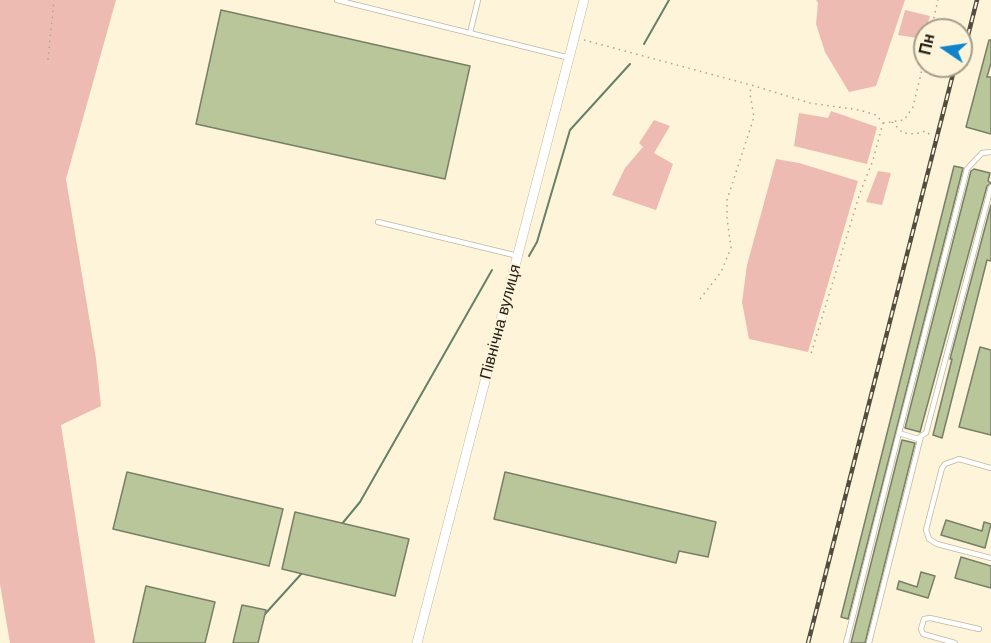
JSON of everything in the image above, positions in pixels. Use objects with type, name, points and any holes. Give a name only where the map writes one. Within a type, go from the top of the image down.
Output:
[{"type":"street","name":"Північна вулиця","points":[[417,643],[584,0]]},
{"type":"lane","points":[[337,0],[570,58]]},
{"type":"lane","points":[[470,33],[478,0]]},
{"type":"lane","points":[[846,643],[966,169],[982,153],[991,152]]},
{"type":"lane","points":[[899,434],[918,439],[926,433],[991,187]]},
{"type":"lane","points":[[378,222],[518,256]]},
{"type":"lane","points":[[869,643],[921,436]]},
{"type":"lane","points":[[991,468],[959,459],[945,464],[926,530],[929,539],[937,544],[991,558]]},
{"type":"lane","points":[[955,643],[923,634],[921,629],[924,619],[930,618],[979,629]]},
{"type":"path","points":[[48,60],[54,0]]},
{"type":"path","points":[[934,18],[938,0]]},
{"type":"path","points":[[575,38],[810,103],[876,115],[883,123]]},
{"type":"path","points":[[883,123],[904,120],[913,107],[920,78]]},
{"type":"path","points":[[700,299],[721,272],[730,248],[727,200],[754,117],[750,94],[751,85]]},
{"type":"path","points":[[891,122],[903,133],[915,134],[926,131],[930,135]]},
{"type":"path","points":[[810,357],[883,123]]},
{"type":"shaded area","points":[[0,0],[116,0],[66,179],[96,359],[101,406],[61,425],[95,643],[10,643],[0,584]]},
{"type":"shaded area","points":[[816,0],[905,0],[876,86],[849,92],[825,52],[816,24],[818,3]]},
{"type":"shaded area","points":[[905,10],[930,16],[929,18],[913,18],[913,37],[898,35]]},
{"type":"shaded area","points":[[831,111],[877,127],[867,164],[794,146],[799,113],[828,118]]},
{"type":"shaded area","points":[[654,120],[670,126],[654,153],[673,164],[656,210],[612,195],[625,168],[643,147],[639,143]]},
{"type":"shaded area","points":[[776,159],[799,163],[858,181],[808,352],[749,339],[742,302],[747,265]]},
{"type":"shaded area","points":[[878,171],[891,173],[882,205],[866,202]]},
{"type":"building","points":[[221,10],[470,66],[445,179],[196,124]]},
{"type":"building","points":[[989,40],[991,40],[991,63],[987,77],[991,77],[991,134],[966,127]]},
{"type":"building","points":[[954,166],[963,168],[848,619],[841,617]]},
{"type":"building","points":[[974,169],[990,173],[988,181],[991,183],[987,186],[920,432],[905,428],[971,171]]},
{"type":"building","points":[[991,205],[991,261],[987,260],[942,438],[933,435],[952,359],[950,359]]},
{"type":"building","points":[[980,347],[991,350],[991,435],[959,427]]},
{"type":"building","points":[[902,440],[915,443],[865,643],[851,643]]},
{"type":"building","points":[[127,472],[283,509],[269,566],[113,529]]},
{"type":"building","points":[[505,472],[716,522],[708,557],[679,551],[676,563],[494,519]]},
{"type":"building","points":[[295,512],[409,539],[395,596],[282,569]]},
{"type":"building","points":[[946,520],[982,531],[984,522],[991,524],[985,548],[941,535]]},
{"type":"building","points":[[961,557],[991,566],[991,588],[955,578]]},
{"type":"building","points":[[921,572],[935,576],[928,598],[897,589],[899,581],[917,587]]},
{"type":"building","points":[[146,586],[215,602],[205,643],[133,643]]},
{"type":"building","points":[[242,605],[266,610],[258,643],[233,643]]},
{"type":"waterway","points":[[644,44],[669,0]]},
{"type":"waterway","points":[[529,256],[537,242],[570,130],[630,64]]},
{"type":"waterway","points":[[341,525],[360,502],[492,270]]},
{"type":"waterway","points":[[265,614],[303,572]]},
{"type":"railway","points":[[972,18],[977,0]]},
{"type":"railway","points":[[808,643],[952,78]]}]
